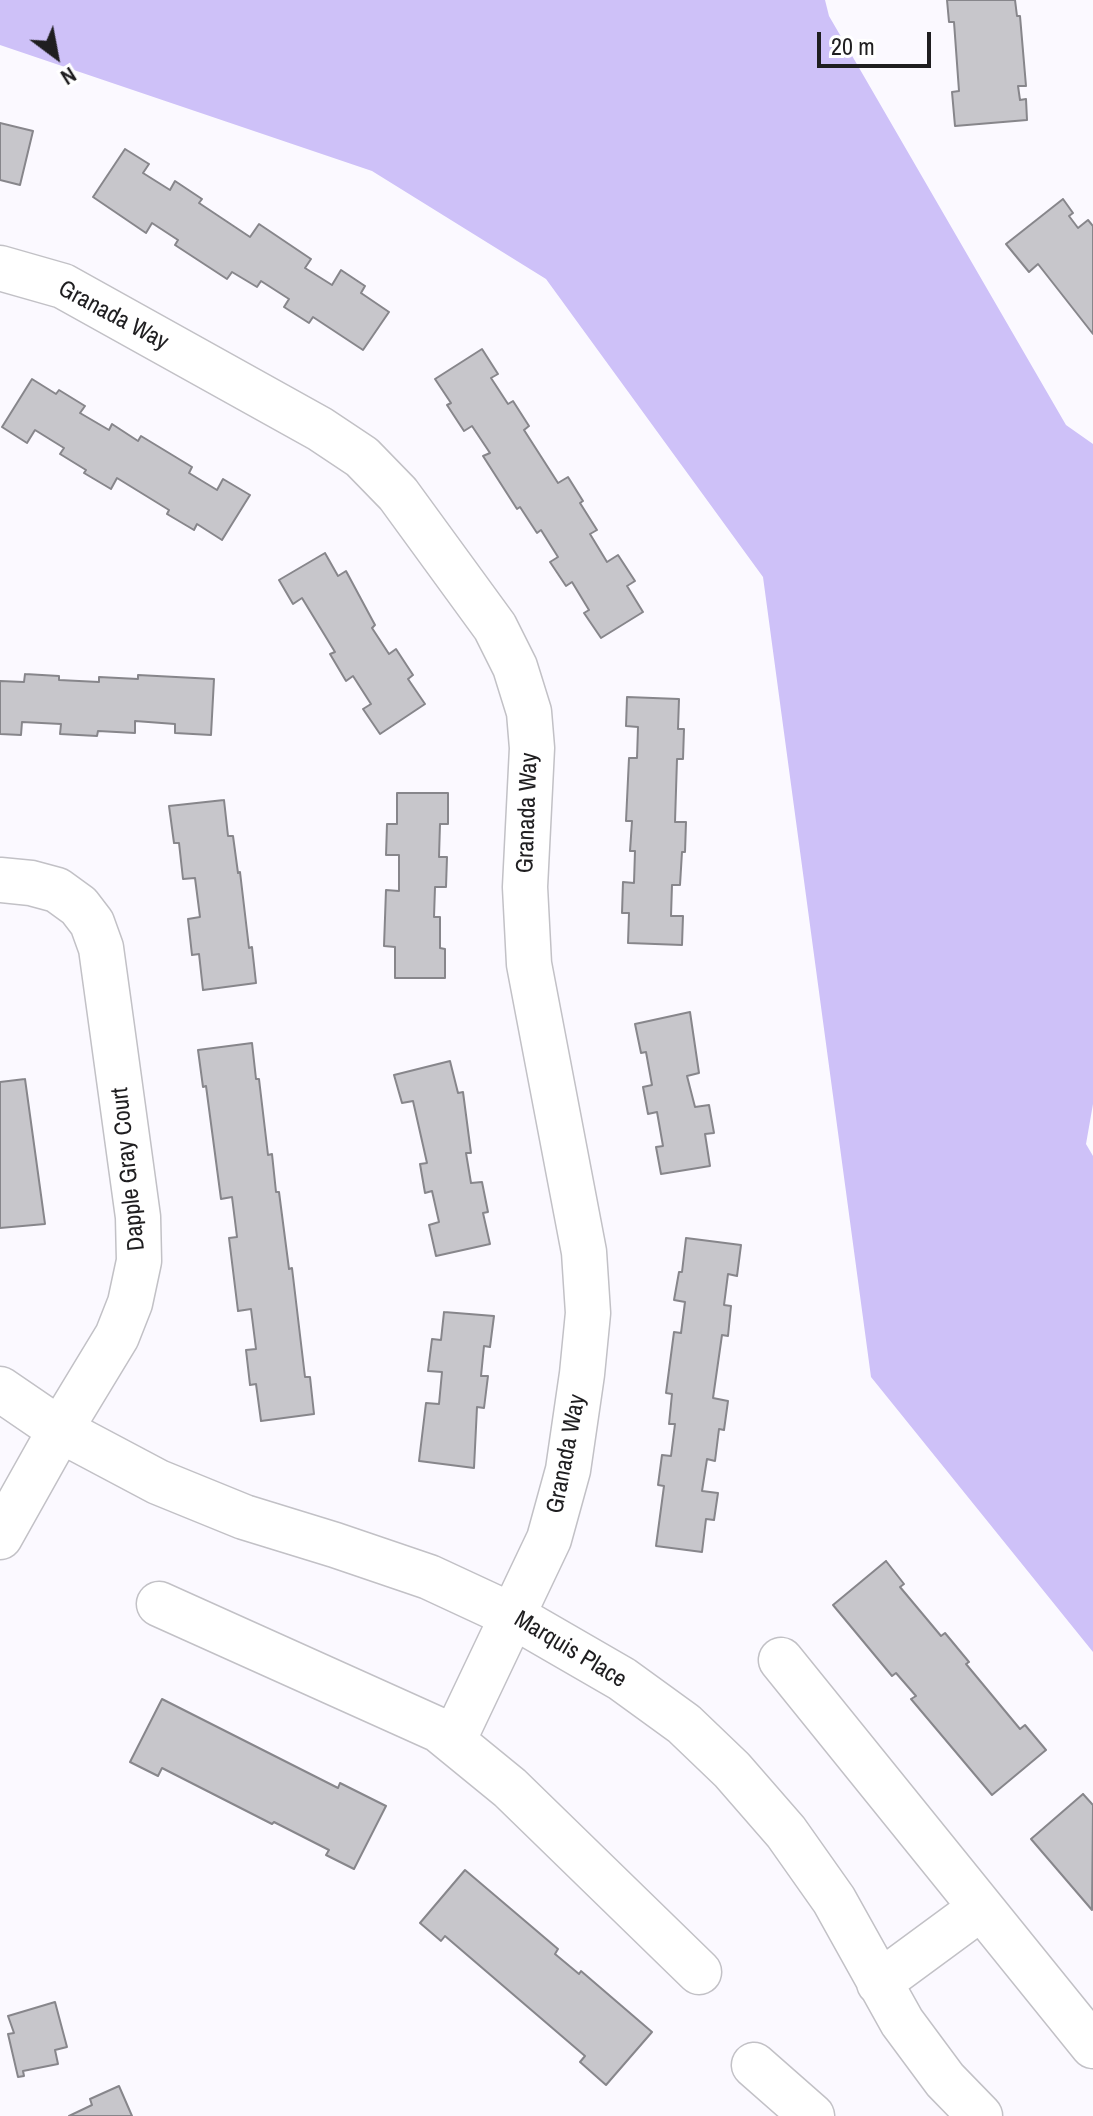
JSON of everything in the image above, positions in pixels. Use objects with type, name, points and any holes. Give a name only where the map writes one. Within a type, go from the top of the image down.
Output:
[{"type":"street","name":"Granada Way","points":[[0,268],[63,286],[320,429],[362,457],[398,494],[495,627],[515,667],[529,712],[532,748],[525,887],[529,964],[584,1252],[588,1313],[568,1470],[549,1539],[453,1741]]},
{"type":"street","name":"Dapple Gray Court","points":[[0,880],[31,883],[57,890],[79,906],[92,923],[101,948],[138,1217],[139,1261],[130,1303],[117,1336],[0,1537]]},
{"type":"street","name":"Marquis Place","points":[[0,1389],[60,1430],[172,1488],[244,1517],[429,1577],[513,1616],[622,1679],[684,1724],[732,1770],[786,1832],[826,1889],[902,2022],[945,2080],[980,2116]]},
{"type":"street","points":[[159,1604],[439,1730],[510,1788],[699,1972]]},
{"type":"street","points":[[781,1660],[1093,2046]]},
{"type":"street","points":[[879,1983],[981,1908]]},
{"type":"street","points":[[754,2065],[812,2116]]},
{"type":"shaded area","points":[[0,0],[825,0],[829,16],[1066,425],[1093,444],[1093,1104],[1086,1144],[1093,1156],[1093,1652],[871,1377],[763,577],[546,279],[372,171],[0,45]]},
{"type":"building","points":[[947,0],[1015,0],[1017,16],[1020,16],[1026,86],[1018,86],[1020,100],[1026,99],[1027,120],[955,126],[952,92],[959,91],[954,22],[949,22]]},
{"type":"building","points":[[0,123],[33,131],[20,185],[0,180]]},
{"type":"building","points":[[125,149],[149,164],[143,173],[170,190],[175,181],[202,199],[199,203],[250,237],[259,224],[311,259],[305,268],[332,285],[341,270],[365,286],[361,293],[389,312],[363,350],[313,317],[309,323],[284,307],[289,299],[261,281],[257,287],[232,272],[227,279],[175,245],[178,240],[152,223],[146,233],[93,197]]},
{"type":"building","points":[[1063,199],[1073,213],[1069,216],[1078,228],[1088,220],[1093,226],[1093,334],[1038,264],[1029,272],[1006,244]]},
{"type":"building","points":[[482,349],[498,374],[491,378],[508,404],[513,401],[529,426],[524,430],[558,483],[568,477],[583,501],[580,503],[597,530],[590,534],[607,562],[618,555],[635,581],[627,586],[643,612],[601,638],[584,613],[589,610],[572,582],[566,586],[550,562],[558,557],[541,530],[537,533],[520,507],[517,509],[483,456],[490,453],[472,426],[464,431],[435,379]]},
{"type":"building","points":[[32,379],[56,394],[59,390],[85,406],[80,413],[109,430],[112,424],[138,441],[141,436],[192,467],[189,473],[217,490],[223,479],[250,495],[222,540],[197,524],[194,530],[167,514],[169,510],[117,478],[111,489],[84,473],[86,470],[60,454],[64,448],[35,430],[27,443],[2,427]]},
{"type":"building","points":[[325,553],[338,576],[346,571],[375,625],[372,628],[389,654],[396,649],[413,675],[408,679],[425,704],[380,734],[363,709],[371,704],[353,676],[346,681],[330,654],[335,652],[302,598],[293,604],[279,580]]},
{"type":"building","points":[[25,674],[99,682],[99,677],[138,679],[138,675],[214,679],[211,735],[175,733],[175,724],[135,721],[135,733],[98,731],[97,736],[60,734],[61,724],[22,722],[21,735],[0,734],[0,681],[24,682]]},
{"type":"building","points":[[627,697],[679,699],[678,729],[684,729],[683,759],[677,759],[675,822],[686,822],[685,852],[682,852],[680,885],[672,885],[671,916],[683,916],[682,945],[628,943],[629,913],[622,913],[623,882],[634,883],[635,851],[630,851],[632,821],[626,821],[629,758],[637,758],[638,727],[626,726]]},
{"type":"building","points":[[397,793],[448,793],[448,824],[440,824],[439,857],[447,857],[446,887],[435,887],[434,917],[440,917],[440,948],[445,949],[445,978],[395,978],[395,947],[384,946],[386,890],[399,891],[399,855],[386,855],[387,824],[397,824]]},
{"type":"building","points":[[224,800],[228,836],[233,836],[240,872],[256,983],[203,990],[199,954],[192,955],[188,919],[200,917],[195,878],[183,879],[179,843],[174,843],[169,806]]},
{"type":"building","points":[[690,1012],[699,1073],[687,1076],[695,1107],[709,1105],[714,1133],[705,1134],[710,1166],[661,1174],[656,1147],[663,1146],[657,1112],[648,1114],[643,1087],[652,1085],[646,1052],[641,1053],[635,1024]]},
{"type":"building","points":[[252,1043],[268,1155],[272,1154],[289,1269],[292,1268],[305,1377],[310,1377],[314,1414],[261,1421],[256,1384],[250,1385],[246,1350],[256,1349],[251,1309],[238,1311],[229,1238],[237,1237],[232,1197],[221,1199],[206,1086],[203,1087],[198,1050]]},
{"type":"building","points":[[450,1061],[458,1093],[463,1092],[471,1153],[466,1153],[471,1183],[482,1182],[488,1212],[483,1213],[490,1244],[436,1256],[429,1225],[439,1222],[432,1191],[425,1193],[420,1164],[427,1163],[413,1101],[402,1103],[394,1075]]},
{"type":"building","points":[[25,1079],[45,1224],[0,1228],[0,1082]]},
{"type":"building","points":[[686,1238],[741,1245],[737,1276],[728,1274],[724,1305],[731,1306],[728,1336],[722,1335],[713,1398],[728,1401],[724,1430],[719,1429],[715,1461],[707,1459],[702,1491],[718,1493],[714,1520],[706,1519],[702,1552],[656,1546],[664,1486],[658,1485],[662,1455],[671,1456],[675,1424],[669,1424],[672,1394],[666,1393],[674,1332],[681,1333],[685,1302],[674,1300],[679,1272],[682,1272]]},
{"type":"building","points":[[444,1312],[494,1316],[490,1347],[484,1346],[481,1376],[488,1376],[484,1408],[477,1407],[474,1468],[419,1461],[426,1403],[439,1404],[442,1372],[428,1371],[432,1339],[441,1340]]},
{"type":"building","points":[[886,1561],[904,1584],[900,1587],[941,1636],[945,1633],[969,1662],[966,1664],[1020,1729],[1025,1725],[1046,1750],[992,1795],[911,1699],[916,1696],[896,1673],[892,1676],[833,1605]]},
{"type":"building","points":[[162,1699],[338,1788],[340,1783],[386,1806],[354,1869],[326,1855],[329,1850],[162,1768],[158,1776],[130,1762]]},
{"type":"building","points":[[1083,1794],[1093,1805],[1092,1910],[1031,1839]]},
{"type":"building","points":[[465,1870],[558,1949],[555,1954],[579,1974],[581,1971],[652,2032],[606,2085],[580,2062],[585,2056],[445,1936],[441,1941],[420,1923]]},
{"type":"building","points":[[55,2002],[67,2047],[55,2050],[58,2064],[23,2071],[24,2076],[18,2077],[8,2034],[14,2033],[8,2016]]},
{"type":"building","points":[[119,2086],[132,2116],[69,2116],[92,2105],[90,2099]]}]
